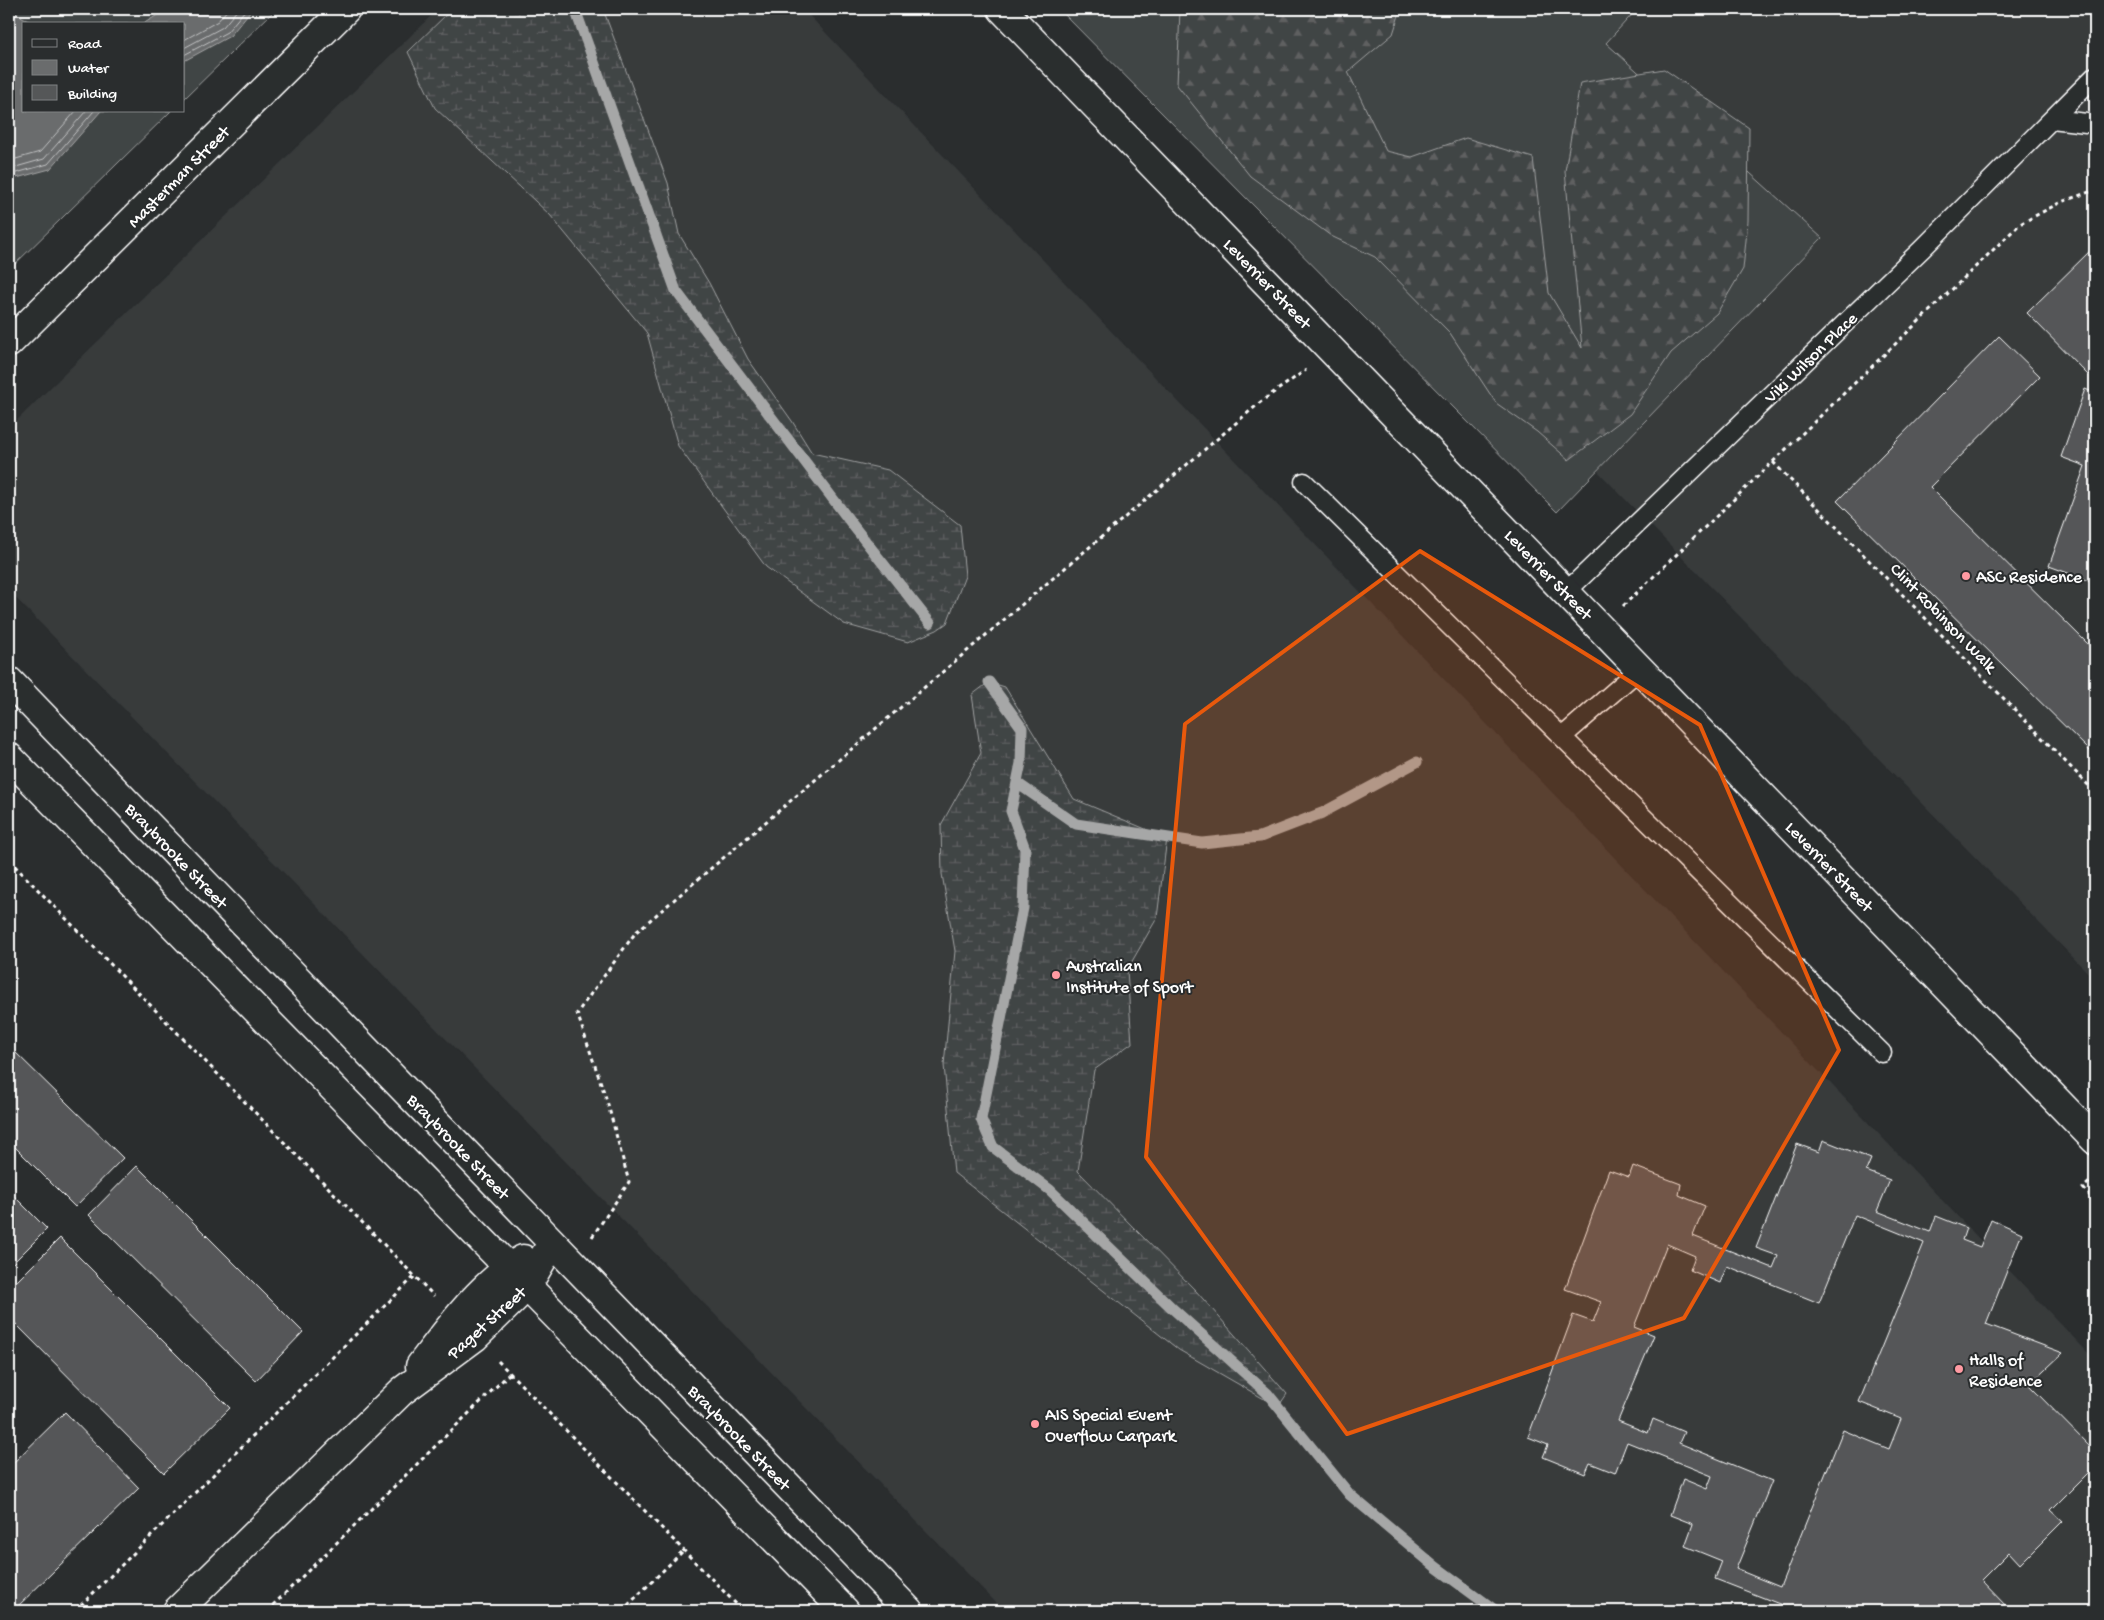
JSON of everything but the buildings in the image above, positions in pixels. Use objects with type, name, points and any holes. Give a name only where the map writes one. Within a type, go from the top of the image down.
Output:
[{"type":"street","name":"Masterman Street","points":[[9,343],[346,9]]},
{"type":"street","name":"Leverrier Street","points":[[1002,9],[2095,1140]]},
{"type":"street","name":"Braybrooke Street","points":[[9,681],[909,1611]]},
{"type":"street","points":[[9,757],[845,1611]]},
{"type":"street","name":"Paget Street","points":[[177,1611],[402,1392],[552,1242]]},
{"type":"lane","name":"Viki Wilson Place","points":[[1566,592],[1922,249],[2095,76]]},
{"type":"lane","points":[[2052,119],[2095,124]]},
{"type":"lane","points":[[1304,482],[1882,1053]]},
{"type":"lane","points":[[1562,737],[1640,669]]},
{"type":"path","points":[[1620,609],[2020,224],[2061,202],[2095,190]]},
{"type":"path","points":[[573,1264],[629,1182],[607,1101],[577,1013],[636,932],[1263,400],[1333,350]]},
{"type":"path","name":"Clint Robinson Walk","points":[[1773,462],[2095,792]]},
{"type":"path","points":[[9,860],[743,1611]]},
{"type":"path","points":[[2095,1176],[2083,1188],[2095,1202]]},
{"type":"path","points":[[75,1611],[415,1276]]},
{"type":"path","points":[[268,1611],[510,1373]]},
{"type":"path","points":[[622,1611],[684,1550]]},
{"type":"highlighted area","points":[[1420,551],[1700,725],[1839,1050],[1684,1318],[1347,1434],[1146,1157],[1185,724]]},
{"type":"shaded area","name":"Australian Institute of Sport","points":[[438,9],[803,9],[2095,1360],[2095,1611],[1004,1611],[9,591],[9,428]]},
{"type":"shaded area","points":[[1146,9],[2095,9],[2095,980]]},
{"type":"green space","points":[[9,9],[276,9],[185,98],[185,22],[22,22],[22,112],[170,112],[9,270]]},
{"type":"green space","points":[[452,9],[603,9],[668,183],[679,234],[709,283],[748,359],[812,453],[888,470],[960,525],[965,576],[947,623],[937,630],[908,642],[844,624],[766,567],[678,446],[647,333],[550,215],[435,108],[408,52]]},
{"type":"green space","points":[[1059,9],[1637,9],[1606,43],[1822,238],[1557,512]]},
{"type":"green space","points":[[1180,9],[1401,9],[1393,34],[1348,72],[1386,151],[1412,157],[1466,138],[1533,158],[1549,293],[1582,348],[1565,171],[1580,83],[1664,69],[1749,128],[1748,221],[1743,269],[1717,313],[1671,353],[1630,414],[1569,460],[1537,432],[1496,403],[1450,333],[1375,257],[1331,236],[1250,176],[1177,85]]},
{"type":"green space","points":[[989,682],[1005,687],[1074,799],[1167,838],[1157,918],[1127,970],[1132,1043],[1094,1070],[1078,1171],[1196,1291],[1287,1394],[1278,1407],[1179,1350],[954,1173],[944,1065],[955,951],[942,874],[941,825],[981,753],[972,695]]},
{"type":"water","points":[[9,9],[12,9],[22,18],[31,22],[22,22],[22,112],[100,112],[50,169],[9,180]]},
{"type":"water","points":[[167,9],[252,9],[230,36],[185,60],[185,22],[146,22]]},
{"type":"waterway","points":[[575,9],[676,291],[855,528],[930,623]]},
{"type":"waterway","points":[[989,682],[1022,728],[1021,763],[1011,811],[1025,849],[1023,908],[981,1119],[993,1147],[1050,1190],[1172,1308],[1267,1393],[1350,1495],[1436,1567],[1496,1611]]},
{"type":"waterway","points":[[1017,783],[1076,824],[1202,843],[1260,837],[1322,813],[1417,762]]},
{"type":"place","name":"ASC Residence","points":[[1966,576]]},
{"type":"place","name":"Australian Institute of Sport","points":[[1056,975]]},
{"type":"place","name":"Halls of Residence","points":[[1959,1369]]},
{"type":"place","name":"AIS Special Event Overflow Carpark","points":[[1035,1424]]}]
